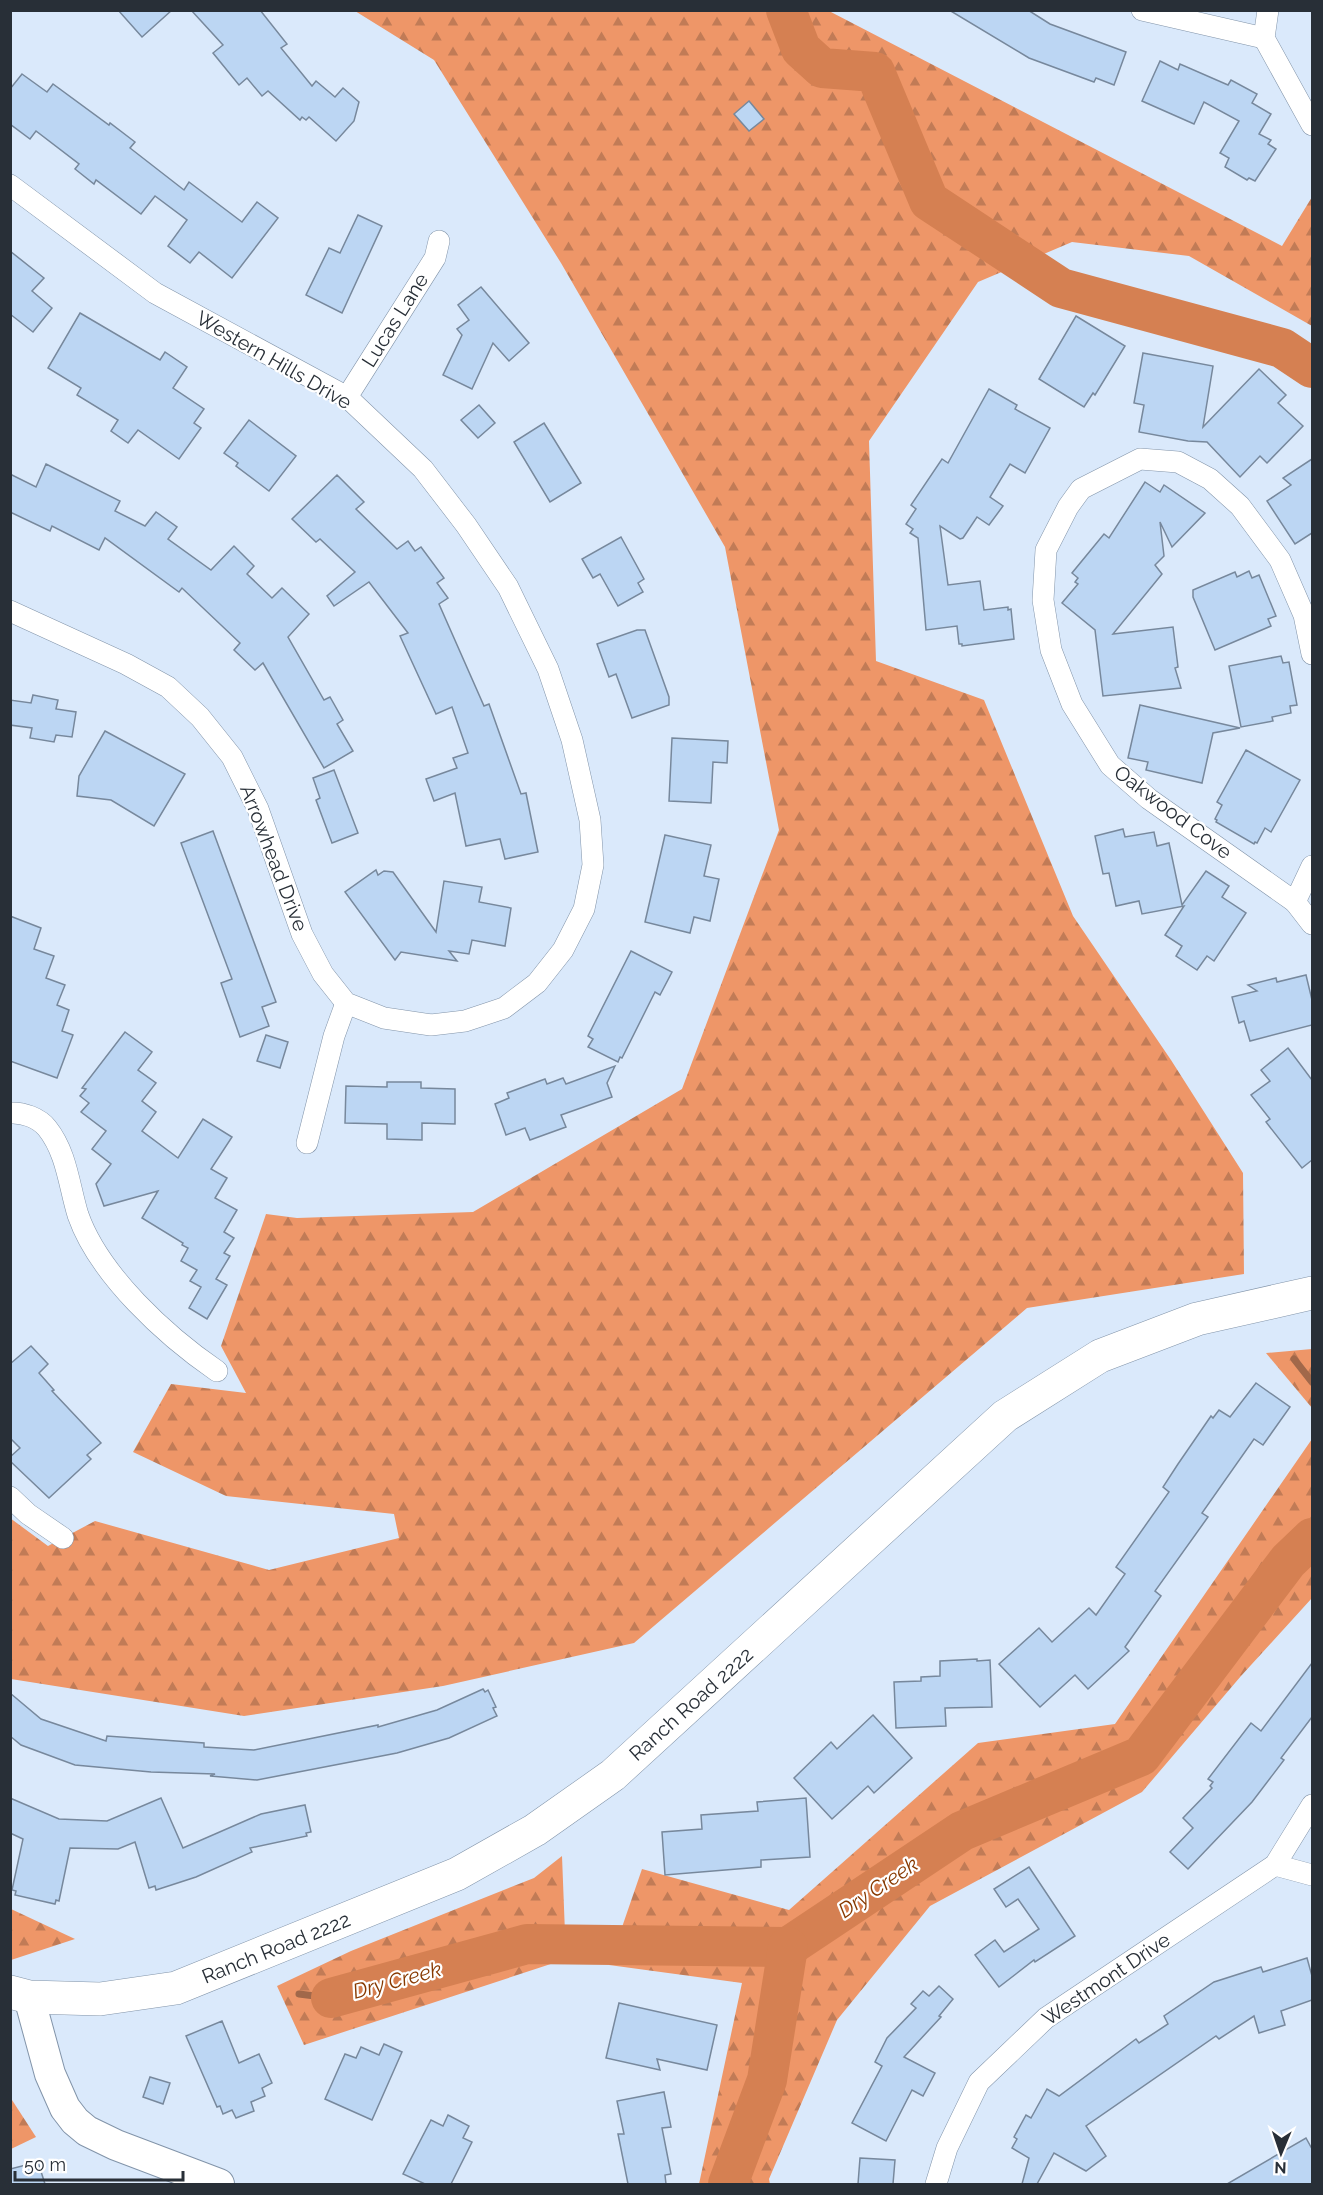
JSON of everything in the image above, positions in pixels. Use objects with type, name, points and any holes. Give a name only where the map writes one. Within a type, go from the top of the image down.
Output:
[{"type":"main road","name":"Ranch Road 2222","points":[[20,1994],[100,1999],[176,1988],[457,1875],[535,1830],[613,1775],[1005,1416],[1100,1356],[1197,1319],[1312,1293]]},
{"type":"street","points":[[1142,10],[1264,38]]},
{"type":"street","points":[[1268,10],[1264,38],[1312,125]]},
{"type":"street","name":"Western Hills Drive","points":[[10,185],[155,293],[347,397],[423,469],[466,525],[508,587],[548,669],[572,740],[590,819],[593,865],[584,909],[563,950],[537,983],[504,1008],[465,1021],[431,1025],[384,1018],[346,1002]]},
{"type":"street","name":"Lucas Lane","points":[[347,397],[435,258],[439,241]]},
{"type":"street","name":"Oakwood Cove","points":[[1312,654],[1304,615],[1280,560],[1240,506],[1210,479],[1178,462],[1140,459],[1081,489],[1068,507],[1046,550],[1043,600],[1051,650],[1072,704],[1110,765],[1149,799],[1295,902],[1312,924]]},
{"type":"street","name":"Arrowhead Drive","points":[[10,611],[126,664],[168,687],[200,717],[232,757],[258,809],[302,934],[323,974],[346,1002]]},
{"type":"street","points":[[1295,902],[1312,866]]},
{"type":"street","points":[[307,1143],[333,1036],[346,1002]]},
{"type":"street","points":[[10,1113],[33,1117],[47,1127],[60,1151],[79,1216],[97,1252],[162,1329],[190,1353],[217,1371]]},
{"type":"street","points":[[10,1497],[28,1514],[63,1538]]},
{"type":"street","name":"Westmont Drive","points":[[936,2184],[947,2148],[979,2082],[1046,2018],[1275,1865],[1312,1805]]},
{"type":"street","points":[[1275,1865],[1312,1875]]},
{"type":"street","points":[[20,1994],[50,2074],[65,2108],[75,2121],[87,2131],[116,2145],[219,2184]]},
{"type":"green space","points":[[355,11],[829,11],[1282,246],[1312,197],[1312,326],[1189,256],[1072,242],[978,282],[869,441],[876,661],[984,700],[1073,916],[1171,1060],[1243,1173],[1244,1274],[1027,1308],[634,1643],[443,1686],[244,1716],[11,1679],[10,1518],[48,1546],[95,1521],[269,1570],[399,1538],[394,1514],[226,1496],[133,1452],[171,1384],[246,1393],[221,1346],[266,1214],[297,1218],[473,1212],[682,1089],[779,830],[725,547],[561,263],[434,60]]},
{"type":"green space","points":[[1312,1349],[1312,1408],[1266,1353]]},
{"type":"green space","points":[[1312,1439],[1312,1598],[1241,1676],[1142,1792],[930,1906],[837,2020],[769,2179],[770,2184],[699,2184],[742,1983],[609,1965],[642,1869],[789,1910],[978,1743],[1115,1724]]},
{"type":"green space","points":[[562,1856],[566,1959],[304,2045],[277,1986],[351,1951],[534,1878]]},
{"type":"green space","points":[[11,1909],[75,1939],[11,1960]]},
{"type":"green space","points":[[11,2100],[36,2137],[11,2149]]},
{"type":"building","points":[[118,10],[172,10],[142,37]]},
{"type":"building","points":[[191,10],[260,10],[287,44],[281,48],[312,86],[316,81],[335,97],[343,88],[359,102],[354,121],[336,141],[309,117],[306,120],[302,117],[300,120],[268,91],[262,96],[247,78],[239,85],[213,53],[223,45]]},
{"type":"building","points":[[949,10],[1028,10],[1050,24],[1126,52],[1114,85],[1096,78],[1094,82],[1029,58]]},
{"type":"building","points":[[1160,61],[1178,70],[1180,64],[1228,85],[1231,80],[1257,94],[1252,103],[1271,114],[1259,134],[1271,140],[1268,144],[1276,149],[1255,181],[1249,178],[1247,180],[1225,167],[1229,158],[1220,153],[1239,121],[1204,102],[1194,124],[1142,101]]},
{"type":"building","points":[[22,74],[47,92],[53,84],[109,125],[110,123],[135,142],[130,148],[184,190],[189,182],[242,222],[257,202],[278,218],[232,278],[199,252],[190,263],[168,246],[187,220],[155,196],[141,214],[96,180],[94,184],[75,169],[79,164],[36,131],[30,139],[10,124],[10,89]]},
{"type":"building","points":[[749,101],[764,119],[749,131],[734,114]]},
{"type":"building","points":[[358,215],[382,226],[342,313],[306,295],[329,248],[340,253]]},
{"type":"building","points":[[10,251],[44,278],[32,291],[52,308],[33,332],[10,314]]},
{"type":"building","points":[[481,287],[529,343],[509,361],[493,343],[472,389],[443,375],[462,335],[457,329],[469,320],[458,305]]},
{"type":"building","points":[[80,313],[160,360],[165,352],[187,367],[173,388],[204,409],[194,423],[201,428],[179,459],[138,430],[128,443],[111,431],[118,420],[77,395],[81,388],[48,368]]},
{"type":"building","points":[[1076,316],[1125,346],[1095,395],[1093,393],[1084,407],[1039,379]]},
{"type":"building","points":[[1143,353],[1213,366],[1203,427],[1259,369],[1286,395],[1278,403],[1303,426],[1267,463],[1260,456],[1240,477],[1207,442],[1139,432],[1144,405],[1134,403]]},
{"type":"building","points":[[989,389],[1017,405],[1015,409],[1050,428],[1025,473],[1010,464],[990,497],[1003,506],[989,525],[977,517],[960,539],[940,526],[948,585],[980,581],[984,610],[1008,607],[1008,610],[1011,609],[1014,639],[962,646],[959,644],[957,626],[926,630],[918,538],[910,533],[913,529],[906,524],[916,509],[911,505],[942,459],[948,463]]},
{"type":"building","points":[[479,405],[495,423],[478,438],[461,420]]},
{"type":"building","points":[[249,420],[296,456],[269,491],[236,466],[238,463],[224,453]]},
{"type":"building","points":[[544,423],[581,483],[550,502],[514,442]]},
{"type":"building","points":[[1312,459],[1312,533],[1295,544],[1267,501],[1291,485],[1283,478]]},
{"type":"building","points":[[46,464],[120,501],[115,511],[145,526],[156,512],[177,527],[168,539],[211,570],[234,546],[254,566],[247,574],[272,598],[282,588],[309,614],[288,637],[324,700],[330,697],[343,720],[337,724],[353,751],[324,768],[263,663],[255,670],[234,650],[240,643],[182,588],[179,592],[105,538],[99,550],[52,526],[50,531],[10,512],[10,474],[36,487]]},
{"type":"building","points":[[337,475],[364,502],[356,509],[397,549],[408,541],[415,551],[421,547],[444,578],[437,583],[448,598],[439,604],[484,706],[489,704],[521,794],[526,793],[538,852],[505,859],[500,839],[466,846],[455,793],[434,801],[426,779],[457,768],[453,758],[468,753],[452,707],[436,714],[400,636],[408,633],[369,582],[334,606],[327,596],[355,572],[320,539],[316,542],[292,519]]},
{"type":"building","points":[[1145,482],[1160,492],[1164,485],[1205,513],[1172,547],[1160,522],[1164,556],[1155,565],[1162,574],[1113,634],[1173,627],[1178,667],[1175,668],[1181,688],[1103,696],[1095,630],[1062,603],[1078,584],[1075,582],[1078,578],[1072,573],[1104,534],[1109,538]]},
{"type":"building","points":[[621,537],[644,579],[638,583],[643,592],[618,606],[600,574],[593,578],[582,559]]},
{"type":"building","points":[[1249,571],[1252,578],[1259,575],[1276,616],[1268,619],[1271,626],[1215,650],[1193,597],[1193,590],[1235,572],[1237,577]]},
{"type":"building","points":[[637,630],[645,630],[669,697],[669,705],[632,718],[616,674],[609,677],[597,644]]},
{"type":"building","points":[[1281,656],[1283,663],[1289,662],[1297,705],[1290,706],[1291,713],[1272,717],[1273,721],[1241,727],[1229,666]]},
{"type":"building","points":[[33,695],[58,700],[56,709],[76,712],[72,737],[56,735],[54,742],[30,738],[32,728],[10,725],[10,700],[31,703]]},
{"type":"building","points":[[1140,705],[1240,728],[1213,733],[1202,783],[1146,770],[1148,762],[1128,758]]},
{"type":"building","points":[[105,731],[185,774],[154,826],[111,800],[77,796],[79,776]]},
{"type":"building","points":[[672,738],[728,741],[727,763],[713,762],[711,803],[669,801]]},
{"type":"building","points":[[1246,750],[1300,780],[1271,832],[1265,828],[1257,843],[1254,844],[1216,822],[1215,819],[1222,805],[1217,802]]},
{"type":"building","points":[[334,770],[358,833],[332,843],[316,800],[320,798],[313,778]]},
{"type":"building","points":[[1123,829],[1125,837],[1154,832],[1157,846],[1169,843],[1182,905],[1206,871],[1229,886],[1222,897],[1246,913],[1214,961],[1207,956],[1197,970],[1176,956],[1182,946],[1165,935],[1184,906],[1142,914],[1139,901],[1116,906],[1109,873],[1103,874],[1095,836]]},
{"type":"building","points":[[213,831],[276,1002],[262,1007],[269,1026],[240,1037],[221,983],[232,979],[181,843]]},
{"type":"building","points":[[665,835],[711,845],[704,876],[719,879],[710,921],[694,917],[690,933],[645,922]]},
{"type":"building","points":[[376,870],[378,875],[384,871],[393,872],[436,932],[444,881],[482,887],[479,902],[511,908],[505,946],[472,940],[469,954],[449,951],[457,961],[401,952],[395,960],[345,892]]},
{"type":"building","points":[[10,916],[41,928],[34,949],[54,956],[46,978],[65,985],[57,1005],[69,1010],[62,1031],[73,1035],[57,1078],[10,1061]]},
{"type":"building","points":[[631,951],[672,972],[660,995],[655,992],[618,1062],[588,1047],[593,1039],[588,1036]]},
{"type":"building","points":[[1306,975],[1312,1000],[1312,1025],[1250,1041],[1244,1021],[1239,1023],[1232,997],[1257,991],[1248,985],[1276,978],[1277,982]]},
{"type":"building","points":[[125,1032],[152,1052],[138,1070],[156,1083],[142,1101],[156,1112],[142,1131],[178,1158],[203,1119],[232,1137],[211,1169],[227,1178],[215,1198],[237,1210],[224,1232],[234,1238],[224,1253],[230,1256],[216,1279],[227,1285],[207,1319],[189,1308],[201,1287],[190,1281],[197,1270],[181,1261],[188,1248],[142,1218],[158,1191],[104,1206],[96,1184],[111,1164],[92,1149],[106,1131],[81,1112],[89,1103],[80,1096],[86,1089],[82,1088]]},
{"type":"building","points":[[266,1035],[288,1042],[280,1068],[257,1061]]},
{"type":"building","points":[[1288,1048],[1312,1080],[1312,1160],[1302,1168],[1266,1122],[1270,1119],[1251,1095],[1270,1081],[1261,1070]]},
{"type":"building","points":[[615,1066],[607,1083],[612,1097],[561,1115],[566,1127],[530,1140],[525,1128],[506,1135],[495,1104],[509,1098],[507,1093],[545,1079],[547,1084],[563,1078],[566,1084]]},
{"type":"building","points":[[387,1082],[421,1082],[421,1088],[455,1089],[455,1124],[422,1123],[422,1140],[387,1139],[387,1124],[345,1123],[346,1086],[387,1087]]},
{"type":"building","points":[[31,1346],[48,1364],[39,1373],[54,1390],[52,1391],[101,1443],[87,1455],[91,1459],[49,1498],[10,1461],[10,1457],[20,1448],[10,1438],[10,1364]]},
{"type":"building","points":[[1256,1383],[1290,1407],[1263,1445],[1254,1439],[1202,1513],[1208,1517],[1155,1591],[1161,1596],[1125,1647],[1129,1651],[1088,1689],[1075,1675],[1040,1707],[999,1664],[1039,1628],[1052,1642],[1089,1608],[1096,1615],[1125,1574],[1116,1567],[1169,1492],[1163,1487],[1211,1416],[1213,1418],[1219,1410],[1230,1417]]},
{"type":"building","points":[[977,1659],[977,1661],[990,1660],[992,1707],[945,1708],[946,1726],[896,1728],[894,1682],[921,1681],[921,1677],[940,1676],[940,1661]]},
{"type":"building","points":[[1312,1663],[1312,1717],[1281,1758],[1284,1760],[1252,1802],[1188,1869],[1170,1852],[1193,1828],[1183,1818],[1212,1788],[1210,1786],[1213,1782],[1208,1779],[1251,1723],[1261,1731]]},
{"type":"building","points":[[483,1689],[485,1692],[488,1690],[496,1707],[493,1708],[497,1716],[449,1738],[397,1753],[257,1780],[210,1776],[215,1774],[151,1772],[75,1765],[21,1745],[10,1736],[10,1693],[41,1719],[106,1741],[107,1736],[204,1743],[204,1747],[254,1750],[378,1725],[378,1727],[437,1710]]},
{"type":"building","points":[[873,1715],[912,1758],[874,1793],[868,1786],[832,1819],[794,1778],[831,1742],[837,1749]]},
{"type":"building","points":[[10,1798],[59,1819],[107,1821],[161,1798],[183,1848],[261,1814],[305,1805],[311,1832],[306,1833],[307,1836],[250,1848],[252,1852],[196,1877],[156,1890],[155,1886],[149,1888],[135,1842],[118,1849],[70,1848],[59,1901],[56,1900],[55,1904],[15,1895],[16,1891],[12,1890],[23,1839],[10,1833]]},
{"type":"building","points":[[806,1798],[810,1857],[761,1860],[761,1867],[665,1875],[662,1832],[702,1829],[701,1815],[758,1811],[757,1802]]},
{"type":"building","points":[[1029,1867],[1075,1936],[1035,1962],[1034,1960],[999,1987],[975,1955],[995,1940],[1004,1952],[1039,1929],[1018,1899],[1006,1907],[994,1889]]},
{"type":"building","points":[[1307,1958],[1312,1976],[1312,2000],[1281,2011],[1285,2025],[1259,2033],[1254,2016],[1219,2039],[1216,2036],[1086,2126],[1106,2156],[1086,2171],[1054,2153],[1037,2184],[1022,2184],[1029,2158],[1012,2148],[1017,2139],[1014,2137],[1026,2115],[1031,2118],[1047,2089],[1059,2096],[1136,2039],[1139,2043],[1168,2024],[1164,2016],[1214,1982],[1261,1967],[1263,1972]]},
{"type":"building","points":[[939,1986],[953,1999],[939,2016],[941,2017],[904,2057],[935,2073],[923,2096],[912,2090],[886,2141],[852,2123],[882,2066],[875,2062],[887,2038],[916,2008],[911,2004],[923,1991],[929,1996]]},
{"type":"building","points":[[619,2003],[717,2025],[707,2070],[657,2059],[660,2070],[606,2058]]},
{"type":"building","points":[[222,2021],[239,2063],[259,2054],[272,2083],[262,2088],[265,2096],[251,2102],[254,2111],[236,2118],[232,2110],[223,2114],[220,2106],[217,2107],[186,2036]]},
{"type":"building","points":[[384,2044],[402,2052],[372,2120],[325,2099],[345,2054],[356,2058],[361,2047],[379,2055]]},
{"type":"building","points":[[150,2077],[170,2083],[163,2104],[143,2097]]},
{"type":"building","points":[[664,2092],[671,2127],[662,2128],[671,2174],[665,2175],[666,2184],[628,2184],[618,2134],[624,2134],[617,2101]]},
{"type":"building","points":[[448,2115],[469,2126],[463,2138],[472,2142],[451,2184],[425,2184],[403,2174],[431,2120],[443,2126]]},
{"type":"building","points":[[1306,2138],[1312,2149],[1312,2184],[1227,2184]]},
{"type":"building","points":[[860,2158],[895,2160],[893,2184],[858,2184]]},
{"type":"building","points":[[38,2162],[45,2184],[10,2184],[10,2169]]},
{"type":"waterway","points":[[786,10],[801,49],[822,68],[875,72],[929,201],[1061,288],[1282,348],[1312,368]]},
{"type":"waterway","points":[[1294,1359],[1312,1382]]},
{"type":"waterway","name":"Dry Creek","points":[[331,1998],[527,1944],[788,1947],[962,1831],[1141,1756],[1288,1561],[1312,1538]]},
{"type":"waterway","points":[[728,2184],[767,2080],[788,1947]]},
{"type":"waterway","points":[[299,1994],[331,1998]]}]
